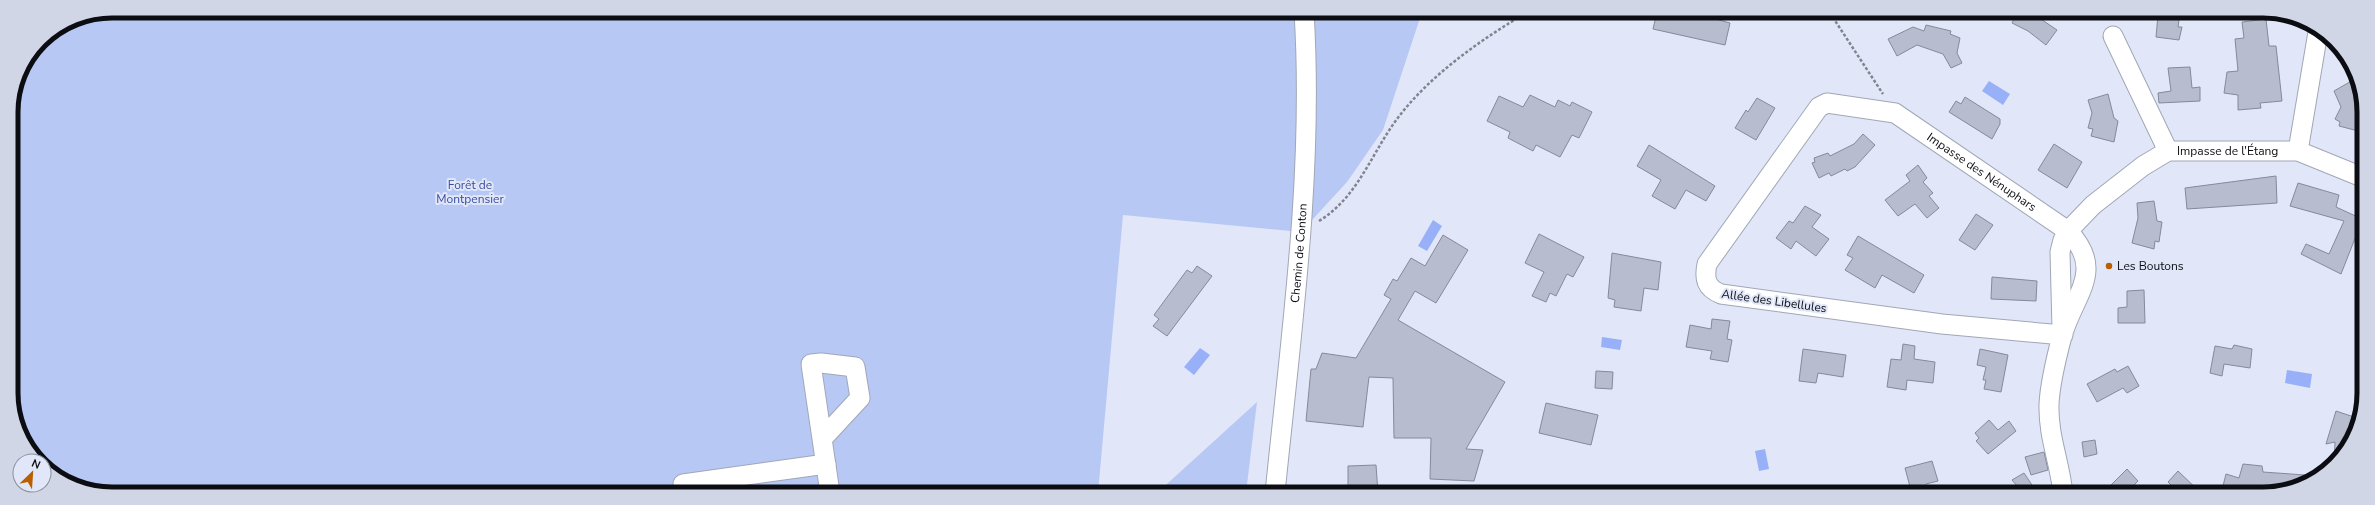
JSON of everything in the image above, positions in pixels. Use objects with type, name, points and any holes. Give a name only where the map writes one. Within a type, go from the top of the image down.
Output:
[{"type":"street","name":"Chemin de Conton","points":[[1276,487],[1301,232],[1307,65],[1304,18]]},
{"type":"street","points":[[2298,151],[2317,35]]},
{"type":"street","points":[[2113,36],[2168,151]]},
{"type":"street","name":"Allée des Libellules","points":[[1895,113],[1827,103],[1819,107],[1707,264],[1705,278],[1711,290],[1721,294],[1934,323],[2063,335]]},
{"type":"street","name":"Impasse des Nénuphars","points":[[1895,113],[2068,231]]},
{"type":"street","name":"Impasse de l'Étang","points":[[2063,335],[2060,252],[2063,240],[2068,231],[2099,200],[2143,166],[2168,151],[2298,151],[2357,175]]},
{"type":"street","name":"Impasse de l'Étang","points":[[2061,487],[2049,430],[2049,402],[2063,335],[2084,285],[2087,273],[2086,258],[2079,242],[2068,231]]},
{"type":"street","points":[[822,439],[829,487]]},
{"type":"street","points":[[683,484],[826,464]]},
{"type":"path","points":[[1301,232],[1329,215],[1356,188],[1397,119],[1429,84],[1495,31],[1518,18]]},
{"type":"path","points":[[1834,18],[1895,113]]},
{"type":"green space","name":"Forêt de Montpensier","points":[[106,18],[1420,18],[1383,130],[1347,182],[1301,232],[1123,215],[1099,487],[112,487],[94,485],[76,480],[52,466],[52,453],[39,453],[25,429],[19,405],[18,106],[21,88],[25,76],[37,55],[50,41],[70,28],[82,23]]},
{"type":"green space","points":[[1257,402],[1247,487],[1164,487]]},
{"type":"shaded area","points":[[1989,81],[2010,94],[2003,105],[1982,91]]},
{"type":"shaded area","points":[[1433,220],[1442,226],[1427,251],[1418,246]]},
{"type":"shaded area","points":[[1602,337],[1622,340],[1620,350],[1601,347]]},
{"type":"shaded area","points":[[1200,348],[1210,355],[1194,375],[1184,367]]},
{"type":"shaded area","points":[[2287,370],[2312,374],[2310,388],[2285,383]]},
{"type":"shaded area","points":[[1765,449],[1769,469],[1759,471],[1755,451]]},
{"type":"building","points":[[1656,18],[1712,18],[1730,23],[1725,45],[1653,29]]},
{"type":"building","points":[[2014,18],[2039,18],[2057,30],[2046,45],[2028,31],[2012,23]]},
{"type":"building","points":[[2158,18],[2179,18],[2178,27],[2182,27],[2179,40],[2156,37]]},
{"type":"building","points":[[2266,19],[2269,46],[2276,46],[2282,101],[2260,103],[2261,108],[2238,110],[2238,95],[2224,93],[2227,72],[2238,71],[2235,39],[2244,38],[2242,22]]},
{"type":"building","points":[[1926,25],[1951,31],[1950,34],[1960,38],[1957,53],[1962,63],[1951,68],[1943,54],[1917,45],[1897,56],[1888,39],[1913,27],[1924,31]]},
{"type":"building","points":[[2190,67],[2192,88],[2200,87],[2200,101],[2159,103],[2158,93],[2171,91],[2168,68]]},
{"type":"building","points":[[2352,81],[2357,106],[2357,131],[2339,126],[2340,122],[2335,119],[2341,107],[2334,91]]},
{"type":"building","points":[[2108,94],[2114,118],[2118,121],[2114,142],[2091,136],[2093,129],[2088,128],[2092,113],[2088,100]]},
{"type":"building","points":[[1530,95],[1555,107],[1558,100],[1570,106],[1572,102],[1592,112],[1579,138],[1572,135],[1560,157],[1536,145],[1533,151],[1508,138],[1510,132],[1487,121],[1499,96],[1523,107]]},
{"type":"building","points":[[1965,97],[2000,119],[2000,124],[1992,139],[1949,112],[1956,101],[1961,104]]},
{"type":"building","points":[[1757,98],[1775,108],[1756,140],[1735,128],[1746,110],[1748,112]]},
{"type":"building","points":[[1863,134],[1875,145],[1855,167],[1847,171],[1845,169],[1831,176],[1829,173],[1819,178],[1812,163],[1815,162],[1814,158],[1828,153],[1830,156],[1854,144]]},
{"type":"building","points":[[2054,144],[2082,162],[2067,188],[2038,170]]},
{"type":"building","points":[[1649,145],[1715,186],[1706,201],[1686,190],[1675,209],[1652,196],[1661,180],[1637,166]]},
{"type":"building","points":[[1918,165],[1927,178],[1923,182],[1933,193],[1929,196],[1939,208],[1927,218],[1915,204],[1898,216],[1885,200],[1910,181],[1906,175]]},
{"type":"building","points":[[2276,176],[2277,203],[2187,209],[2185,188]]},
{"type":"building","points":[[2298,183],[2339,195],[2336,207],[2357,217],[2357,236],[2341,274],[2301,254],[2306,244],[2329,254],[2344,221],[2290,206]]},
{"type":"building","points":[[2154,201],[2157,221],[2162,222],[2159,242],[2155,241],[2154,249],[2132,243],[2138,218],[2137,203]]},
{"type":"building","points":[[1805,206],[1821,215],[1812,227],[1829,239],[1816,256],[1796,241],[1791,249],[1776,238],[1789,221],[1793,223]]},
{"type":"building","points":[[1976,214],[1993,225],[1975,250],[1959,240]]},
{"type":"building","points":[[1539,234],[1584,257],[1573,277],[1567,274],[1556,296],[1550,293],[1546,302],[1532,296],[1544,272],[1525,263]]},
{"type":"building","points":[[1443,235],[1468,250],[1436,303],[1415,291],[1398,320],[1505,382],[1466,449],[1483,450],[1474,481],[1430,479],[1431,438],[1394,438],[1393,378],[1369,377],[1363,427],[1306,421],[1311,369],[1316,369],[1322,353],[1356,358],[1391,299],[1384,295],[1393,279],[1397,281],[1411,258],[1425,266]]},
{"type":"building","points":[[1858,236],[1924,275],[1914,293],[1882,275],[1875,288],[1845,270],[1853,258],[1847,255]]},
{"type":"building","points":[[1612,253],[1661,262],[1658,290],[1644,288],[1641,311],[1614,307],[1615,300],[1608,298]]},
{"type":"building","points":[[1197,266],[1212,276],[1167,336],[1153,326],[1159,319],[1154,315],[1187,270],[1192,273]]},
{"type":"building","points":[[1992,277],[2037,281],[2036,301],[1991,299]]},
{"type":"building","points":[[2144,290],[2145,323],[2118,323],[2118,308],[2127,307],[2127,291]]},
{"type":"building","points":[[1712,319],[1730,321],[1727,339],[1732,340],[1728,362],[1710,359],[1712,351],[1686,347],[1690,325],[1711,329]]},
{"type":"building","points":[[1903,344],[1915,346],[1914,359],[1935,362],[1933,383],[1907,380],[1906,390],[1887,387],[1891,359],[1901,360]]},
{"type":"building","points":[[2234,345],[2252,349],[2250,368],[2224,364],[2222,376],[2210,373],[2215,346],[2232,349]]},
{"type":"building","points":[[1803,349],[1846,355],[1843,377],[1818,373],[1816,383],[1799,381]]},
{"type":"building","points":[[1980,349],[2008,355],[2001,392],[1984,389],[1986,380],[1983,380],[1986,367],[1977,365]]},
{"type":"building","points":[[2128,366],[2139,386],[2127,393],[2123,388],[2097,402],[2087,384],[2115,369],[2117,372]]},
{"type":"building","points":[[1596,371],[1613,372],[1612,389],[1595,388]]},
{"type":"building","points":[[1546,403],[1598,415],[1591,445],[1539,433]]},
{"type":"building","points":[[2336,411],[2354,417],[2350,429],[2334,454],[2335,442],[2326,444]]},
{"type":"building","points":[[1989,420],[1998,430],[2009,421],[2016,431],[1988,454],[1976,441],[1979,438],[1975,433]]},
{"type":"building","points":[[2095,440],[2097,454],[2084,457],[2082,442]]},
{"type":"building","points":[[2044,452],[2048,470],[2031,475],[2025,457]]},
{"type":"building","points":[[1932,461],[1938,481],[1926,484],[1927,487],[1910,487],[1905,468]]},
{"type":"building","points":[[2243,464],[2262,466],[2263,472],[2308,475],[2287,484],[2275,486],[2223,487],[2226,474],[2239,478]]},
{"type":"building","points":[[1376,465],[1378,487],[1348,486],[1348,466]]},
{"type":"building","points":[[2127,469],[2138,481],[2132,487],[2109,487]]},
{"type":"building","points":[[2178,471],[2195,487],[2173,487],[2168,482]]},
{"type":"building","points":[[2024,473],[2033,487],[2018,487],[2012,480]]},
{"type":"place","name":"Les Boutons","points":[[2109,266]]}]
